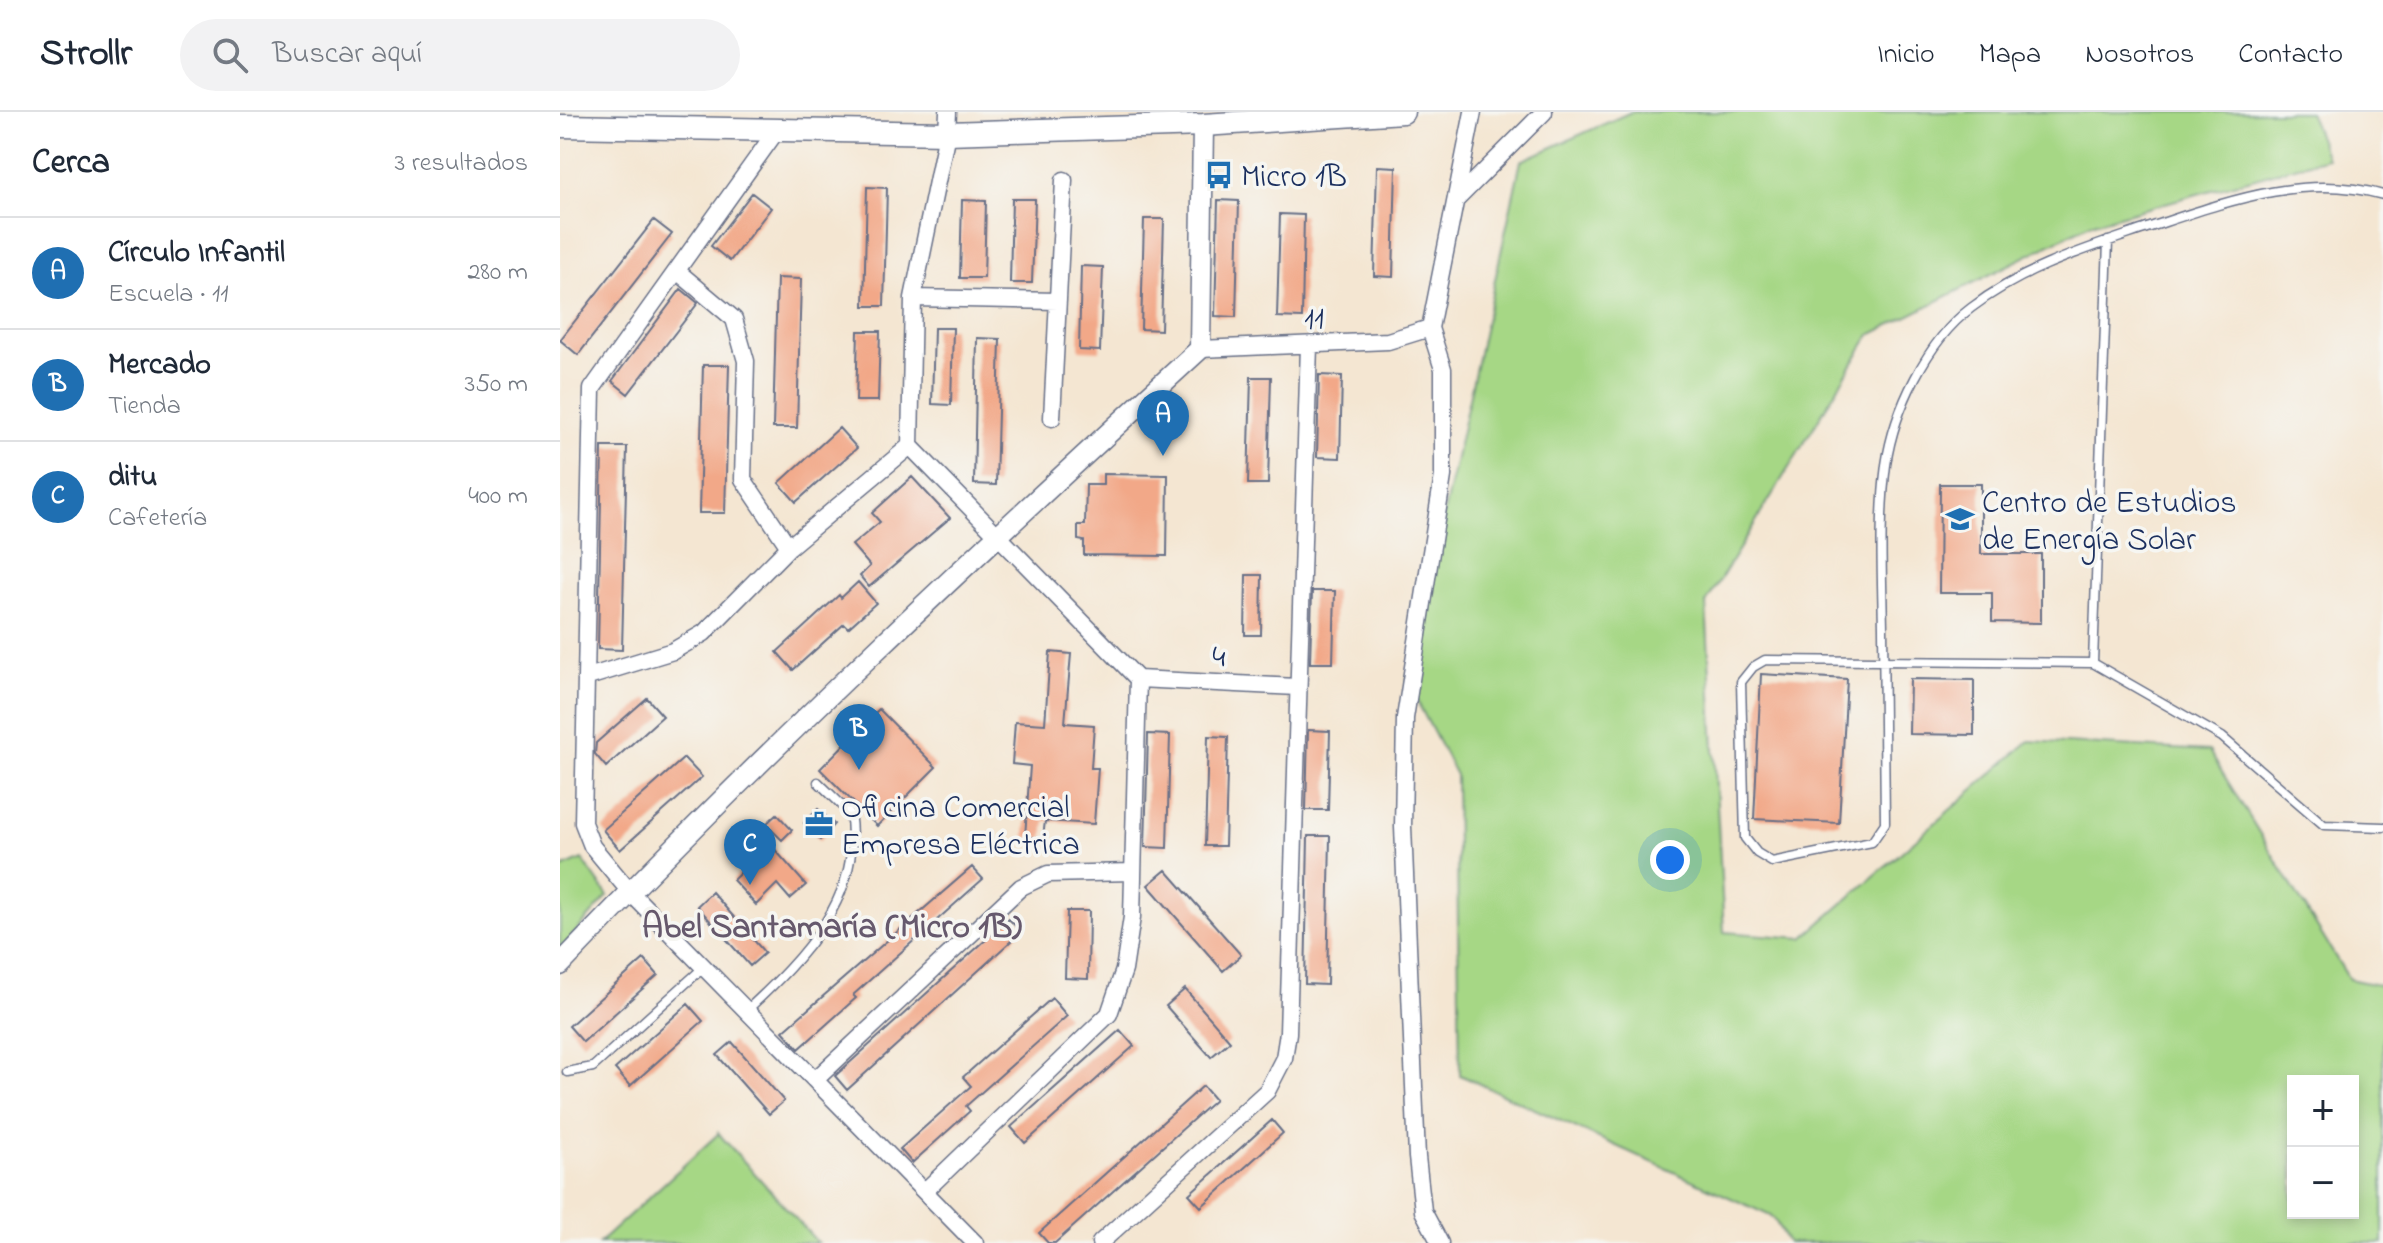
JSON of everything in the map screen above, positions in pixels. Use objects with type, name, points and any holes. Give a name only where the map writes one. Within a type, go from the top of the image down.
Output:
[{"type":"main road","points":[[560,126],[646,120],[777,130],[1403,112]]},
{"type":"street","points":[[1440,1243],[1423,1211],[1417,1157],[1403,827],[1405,718],[1443,476],[1443,369],[1430,328],[1473,112]]},
{"type":"street","points":[[1456,200],[1544,112]]},
{"type":"street","points":[[560,965],[630,892],[998,534],[1200,349],[1203,119]]},
{"type":"street","points":[[925,1191],[1109,1014],[1126,957],[1132,917],[1138,679],[910,446],[913,298],[948,123]]},
{"type":"street","points":[[777,130],[592,389],[583,823],[592,846],[630,892],[975,1243]]},
{"type":"street","points":[[1052,418],[1064,180]]},
{"type":"street","points":[[677,271],[734,319],[746,361],[743,479],[789,547]]},
{"type":"street","points":[[913,298],[1058,301]]},
{"type":"street","name":"11","points":[[1200,349],[1388,341],[1430,328]]},
{"type":"street","points":[[1100,1243],[1267,1091],[1284,1058],[1288,1033],[1309,345]]},
{"type":"street","points":[[588,677],[673,651],[704,633],[789,547],[910,446]]},
{"type":"street","name":"4","points":[[1138,679],[1297,687]]},
{"type":"street","points":[[815,1080],[1021,887],[1048,874],[1132,872]]},
{"type":"lane","points":[[2383,195],[2320,186],[2289,188],[2213,206],[2064,256],[2015,279],[1970,308],[1934,343],[1907,393],[1887,462],[1881,559],[1883,661],[1885,823],[1872,842],[1772,862],[1757,853],[1745,838],[1741,682],[1753,667],[1765,660],[1883,661],[2093,663],[2222,737],[2324,825],[2383,827]]},
{"type":"lane","points":[[2093,663],[2108,241]]},
{"type":"lane","points":[[747,1010],[797,963],[820,934],[853,853],[850,813],[818,782]]},
{"type":"lane","points":[[567,1072],[593,1067],[705,967]]},
{"type":"green space","points":[[1631,112],[2309,112],[2327,158],[2090,224],[1870,335],[1706,603],[1724,932],[1803,938],[2029,741],[2209,751],[2349,979],[2383,986],[2383,1243],[1788,1243],[1773,1217],[1460,1075],[1456,775],[1407,682],[1521,161]]},
{"type":"green space","points":[[582,859],[608,896],[560,950],[560,869]]},
{"type":"green space","points":[[718,1134],[818,1243],[599,1243]]},
{"type":"building","points":[[1377,166],[1396,167],[1393,277],[1374,276]]},
{"type":"building","points":[[867,187],[887,188],[884,306],[864,306]]},
{"type":"building","points":[[752,193],[771,208],[730,261],[711,246]]},
{"type":"building","points":[[1012,199],[1035,199],[1032,283],[1010,283]]},
{"type":"building","points":[[962,200],[986,201],[984,278],[960,278]]},
{"type":"building","points":[[1218,200],[1239,201],[1236,317],[1215,316]]},
{"type":"building","points":[[1280,214],[1304,215],[1302,318],[1277,317]]},
{"type":"building","points":[[1144,219],[1164,219],[1161,330],[1141,329]]},
{"type":"building","points":[[654,220],[672,234],[578,355],[560,340]]},
{"type":"building","points":[[1081,266],[1103,267],[1100,351],[1079,350]]},
{"type":"building","points":[[777,278],[801,279],[797,428],[773,428]]},
{"type":"building","points":[[681,289],[698,303],[628,394],[612,381]]},
{"type":"building","points":[[934,328],[953,328],[951,405],[932,404]]},
{"type":"building","points":[[858,331],[880,331],[878,401],[856,401]]},
{"type":"building","points":[[977,338],[1000,339],[996,485],[974,484]]},
{"type":"building","points":[[703,365],[729,365],[725,513],[699,513]]},
{"type":"building","points":[[1319,375],[1342,376],[1340,458],[1317,457]]},
{"type":"building","points":[[1251,377],[1271,377],[1268,484],[1248,484]]},
{"type":"building","points":[[839,428],[857,448],[796,502],[779,483]]},
{"type":"building","points":[[602,447],[627,447],[622,650],[598,649]]},
{"type":"building","points":[[1103,474],[1168,475],[1167,556],[1084,555],[1084,541],[1078,540],[1078,525],[1085,525],[1086,485],[1103,485]]},
{"type":"building","points":[[912,477],[950,518],[869,587],[860,576],[870,566],[852,545],[880,522],[872,513]]},
{"type":"building","name":"Centro de Estudios de Energía Solar","points":[[1940,484],[1981,484],[1981,554],[2041,554],[2041,623],[1992,622],[1992,593],[1939,593]]},
{"type":"building","points":[[1246,575],[1262,575],[1261,635],[1245,635]]},
{"type":"building","points":[[858,582],[876,603],[848,628],[844,624],[793,670],[777,652],[839,595],[841,598]]},
{"type":"building","points":[[1312,591],[1335,591],[1333,663],[1310,663]]},
{"type":"building","points":[[1050,652],[1071,654],[1065,723],[1094,725],[1091,768],[1098,768],[1094,824],[1045,821],[1043,838],[1025,837],[1030,766],[1012,764],[1015,722],[1045,724]]},
{"type":"building","points":[[1761,674],[1847,679],[1839,823],[1754,819]]},
{"type":"building","points":[[1910,679],[1974,680],[1974,735],[1909,734]]},
{"type":"building","points":[[647,698],[663,716],[606,767],[595,754],[596,743]]},
{"type":"building","points":[[879,709],[936,767],[877,826],[820,769]]},
{"type":"building","points":[[1308,730],[1330,731],[1328,810],[1306,810]]},
{"type":"building","points":[[1148,734],[1170,735],[1167,848],[1145,847]]},
{"type":"building","points":[[1208,736],[1228,737],[1225,846],[1205,846]]},
{"type":"building","points":[[684,758],[702,777],[620,850],[603,830]]},
{"type":"building","name":"Oficina Comercial Empresa Eléctrica","points":[[818,809],[834,824],[820,840],[804,823]]},
{"type":"building","points":[[777,814],[792,830],[782,840],[766,824]]},
{"type":"building","points":[[1308,836],[1330,836],[1327,985],[1305,984]]},
{"type":"building","points":[[770,844],[806,885],[790,899],[777,884],[756,905],[733,880]]},
{"type":"building","points":[[972,867],[983,879],[853,995],[856,998],[799,1049],[783,1031]]},
{"type":"building","points":[[1166,870],[1241,955],[1223,971],[1148,885]]},
{"type":"building","points":[[712,892],[765,953],[750,966],[697,906]]},
{"type":"building","points":[[1067,911],[1089,911],[1088,979],[1065,978]]},
{"type":"building","points":[[1009,919],[1021,932],[847,1090],[835,1076]]},
{"type":"building","points":[[644,959],[658,975],[583,1042],[569,1026]]},
{"type":"building","points":[[1185,989],[1230,1041],[1211,1057],[1166,1006]]},
{"type":"building","points":[[1052,998],[1067,1016],[966,1106],[970,1111],[912,1163],[900,1149],[971,1086],[963,1077]]},
{"type":"building","points":[[688,1004],[703,1021],[630,1086],[615,1069]]},
{"type":"building","points":[[1120,1030],[1134,1046],[1025,1143],[1011,1127]]},
{"type":"building","points":[[732,1042],[784,1101],[769,1114],[717,1055]]},
{"type":"building","points":[[1203,1086],[1215,1100],[1055,1243],[1048,1243],[1039,1233]]},
{"type":"building","points":[[1272,1120],[1283,1133],[1201,1207],[1189,1194]]},
{"type":"place","name":"Micro 1B","points":[[1219,175]]},
{"type":"place","name":"Círculo Infantil","points":[[1163,456]]},
{"type":"place","name":"Centro de Estudios de Energía Solar","points":[[1960,519]]},
{"type":"place","name":"Mercado","points":[[859,770]]},
{"type":"place","name":"Oficina Comercial Empresa Eléctrica","points":[[819,824]]},
{"type":"place","name":"ditu","points":[[750,885]]},
{"type":"district","name":"Abel Santamaría (Micro 1B)","points":[[832,925]]}]
